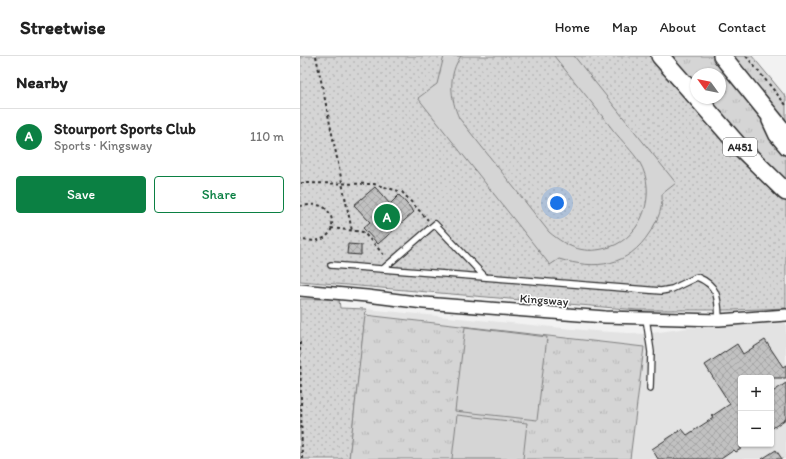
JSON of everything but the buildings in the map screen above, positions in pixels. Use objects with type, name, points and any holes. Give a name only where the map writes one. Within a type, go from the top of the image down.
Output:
[{"type":"main road","name":"A451","points":[[660,56],[690,90]]},
{"type":"main road","points":[[722,56],[786,136]]},
{"type":"main road","name":"A451","points":[[702,104],[738,146],[786,192]]},
{"type":"street","points":[[760,104],[775,136],[786,149]]},
{"type":"street","name":"Kingsway","points":[[300,290],[424,303],[584,316],[719,320],[786,315]]},
{"type":"lane","points":[[383,269],[434,224],[485,277]]},
{"type":"lane","points":[[332,265],[661,291],[672,290],[697,277],[712,285],[718,297],[719,320]]},
{"type":"lane","points":[[646,318],[651,352],[650,388]]},
{"type":"path","points":[[316,56],[344,184],[352,231]]},
{"type":"path","points":[[746,56],[786,105]]},
{"type":"path","points":[[301,183],[374,184],[402,192],[432,226]]},
{"type":"path","points":[[300,206],[315,205],[324,207],[331,215],[330,232],[323,238],[314,241],[300,240]]},
{"type":"path","points":[[331,228],[363,232],[391,262]]},
{"type":"path","points":[[300,342],[302,459]]},
{"type":"shaded area","points":[[339,308],[366,309],[594,331],[645,334],[687,328],[786,323],[786,459],[338,459]]},
{"type":"green space","points":[[300,56],[660,56],[690,88],[690,104],[704,104],[786,192],[786,308],[733,310],[638,310],[300,281]]},
{"type":"green space","points":[[444,56],[461,56],[452,78],[452,94],[459,118],[549,232],[570,246],[585,250],[593,250],[610,247],[631,233],[644,212],[647,200],[647,187],[645,175],[640,163],[554,56],[574,56],[676,183],[662,194],[662,204],[658,218],[650,232],[632,253],[610,263],[598,265],[559,259],[550,265],[418,98],[437,84]]},
{"type":"green space","points":[[660,56],[752,56],[786,97],[786,192],[703,104],[726,104],[726,68],[690,68],[690,90]]},
{"type":"green space","points":[[300,299],[339,299],[340,308],[366,309],[349,459],[300,459]]},
{"type":"green space","points":[[365,315],[644,347],[630,459],[349,459]]},
{"type":"green space","points":[[465,327],[547,337],[537,420],[455,411]]},
{"type":"green space","points":[[457,415],[527,423],[523,459],[452,459]]},
{"type":"place","name":"Stourport Sports Club","points":[[387,217]]}]
